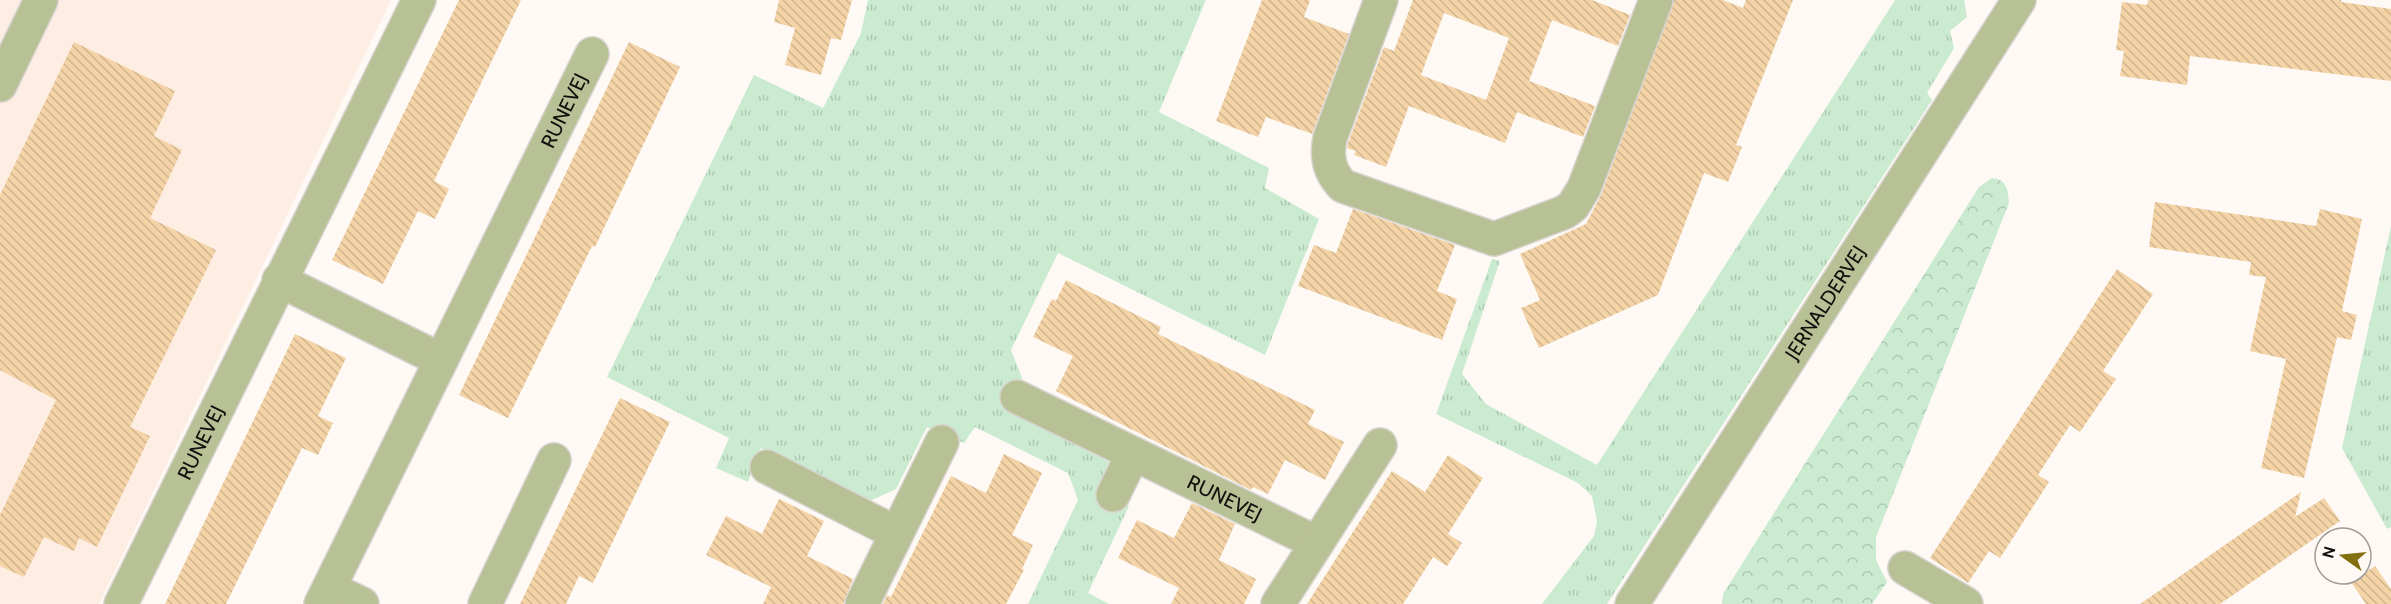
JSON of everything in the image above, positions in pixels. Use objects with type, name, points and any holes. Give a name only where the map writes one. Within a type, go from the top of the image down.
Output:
[{"type":"street","points":[[0,85],[41,0]]},
{"type":"street","name":"RUNEVEJ","points":[[121,604],[418,0]]},
{"type":"street","points":[[1381,0],[1330,138],[1327,152],[1334,177],[1342,186],[1494,238],[1557,216],[1573,206],[1579,198],[1656,0]]},
{"type":"street","name":"JERNALDERVEJ","points":[[1632,604],[2019,0]]},
{"type":"street","name":"RUNEVEJ","points":[[362,604],[325,596],[592,54]]},
{"type":"street","points":[[279,280],[441,360]]},
{"type":"street","name":"RUNEVEJ","points":[[1017,397],[1317,543]]},
{"type":"street","points":[[862,604],[942,442]]},
{"type":"street","points":[[1278,604],[1380,445]]},
{"type":"street","points":[[1113,495],[1133,454]]},
{"type":"street","points":[[485,604],[554,460]]},
{"type":"street","points":[[767,467],[896,532]]},
{"type":"street","points":[[1905,568],[1966,604]]},
{"type":"shaded area","points":[[0,0],[391,0],[99,604],[0,604]]},
{"type":"green space","points":[[868,0],[1206,0],[1159,112],[1269,168],[1265,188],[1319,219],[1265,355],[1058,253],[1011,350],[1022,378],[1007,408],[1109,462],[1096,490],[1129,506],[1088,593],[1109,604],[1028,604],[1078,500],[1068,473],[975,427],[964,443],[927,427],[896,489],[870,501],[761,448],[748,482],[716,468],[729,438],[607,377],[754,75],[823,108],[861,33]]},
{"type":"green space","points":[[1895,0],[1964,0],[1967,17],[1950,31],[1954,48],[1927,93],[1932,100],[1607,604],[1542,604],[1594,536],[1597,521],[1592,496],[1578,483],[1436,414],[1492,259],[1500,261],[1462,374],[1486,404],[1597,465]]},
{"type":"green space","points":[[1992,178],[2004,183],[2009,203],[1876,537],[1876,560],[1887,582],[1872,604],[1722,604],[1723,594],[1979,187]]},
{"type":"green space","points":[[2391,226],[2391,527],[2387,529],[2342,448]]},
{"type":"building","points":[[459,0],[521,0],[434,181],[449,189],[435,219],[418,211],[383,284],[332,260]]},
{"type":"building","points":[[779,0],[852,0],[841,40],[831,38],[821,75],[785,65],[795,28],[774,22]]},
{"type":"building","points":[[1262,0],[1310,0],[1304,17],[1349,34],[1312,134],[1266,117],[1258,137],[1216,121]]},
{"type":"building","points":[[1413,0],[1592,0],[1630,15],[1618,46],[1552,20],[1529,81],[1595,106],[1583,137],[1517,112],[1505,143],[1409,106],[1386,167],[1354,155],[1356,151],[1347,148],[1384,47],[1394,51]],"holes":[[[1444,13],[1509,38],[1486,100],[1421,75]]]},
{"type":"building","points":[[1674,0],[1723,0],[1743,8],[1746,0],[1793,0],[1736,145],[1742,147],[1728,182],[1704,173],[1658,295],[1539,348],[1521,308],[1540,300],[1520,254],[1586,224],[1601,195]]},
{"type":"building","points":[[2148,0],[2341,0],[2341,2],[2391,9],[2391,81],[2190,56],[2187,85],[2120,76],[2124,51],[2116,50],[2122,2],[2147,5]]},
{"type":"building","points":[[74,42],[175,91],[154,136],[182,150],[150,218],[216,250],[130,427],[150,436],[97,547],[79,538],[74,551],[44,537],[24,577],[0,566],[0,515],[56,400],[0,370],[0,195]]},
{"type":"building","points":[[629,42],[680,67],[595,247],[592,246],[508,418],[459,395]]},
{"type":"building","points":[[2155,202],[2316,226],[2320,209],[2362,219],[2342,311],[2357,315],[2351,340],[2337,337],[2304,478],[2261,468],[2286,359],[2250,351],[2266,277],[2249,275],[2251,262],[2149,247]]},
{"type":"building","points":[[1353,209],[1455,245],[1437,291],[1457,299],[1442,340],[1298,286],[1314,245],[1336,253]]},
{"type":"building","points":[[2117,269],[2153,294],[2103,371],[2116,379],[2080,432],[2070,425],[2038,475],[2049,482],[2000,558],[1989,551],[1968,583],[1930,558]]},
{"type":"building","points":[[1066,280],[1161,327],[1158,334],[1315,410],[1308,424],[1344,442],[1325,480],[1285,460],[1268,494],[1253,487],[1251,490],[1056,391],[1073,356],[1033,337],[1052,299],[1056,301]]},
{"type":"building","points":[[295,334],[346,358],[318,416],[333,423],[318,455],[302,448],[226,604],[165,604]]},
{"type":"building","points":[[620,398],[670,422],[593,583],[579,576],[566,604],[520,604]]},
{"type":"building","points":[[1004,454],[1042,473],[1012,535],[1033,545],[1022,569],[1024,570],[1006,604],[883,604],[887,595],[891,597],[951,476],[986,493]]},
{"type":"building","points":[[1448,455],[1483,478],[1448,534],[1462,543],[1447,566],[1433,557],[1403,604],[1307,604],[1392,471],[1425,492]]},
{"type":"building","points":[[2301,492],[2295,517],[2324,498],[2340,521],[2333,526],[2313,526],[2313,540],[2220,604],[2140,604]]},
{"type":"building","points":[[779,499],[824,521],[807,556],[853,579],[843,604],[763,604],[771,587],[706,555],[726,516],[762,534]]},
{"type":"building","points":[[1192,503],[1235,524],[1219,560],[1256,579],[1244,604],[1171,604],[1179,588],[1118,558],[1137,520],[1174,538]]},
{"type":"building","points":[[2375,566],[2391,589],[2391,604],[2366,604],[2354,586],[2373,586],[2373,567]]}]
